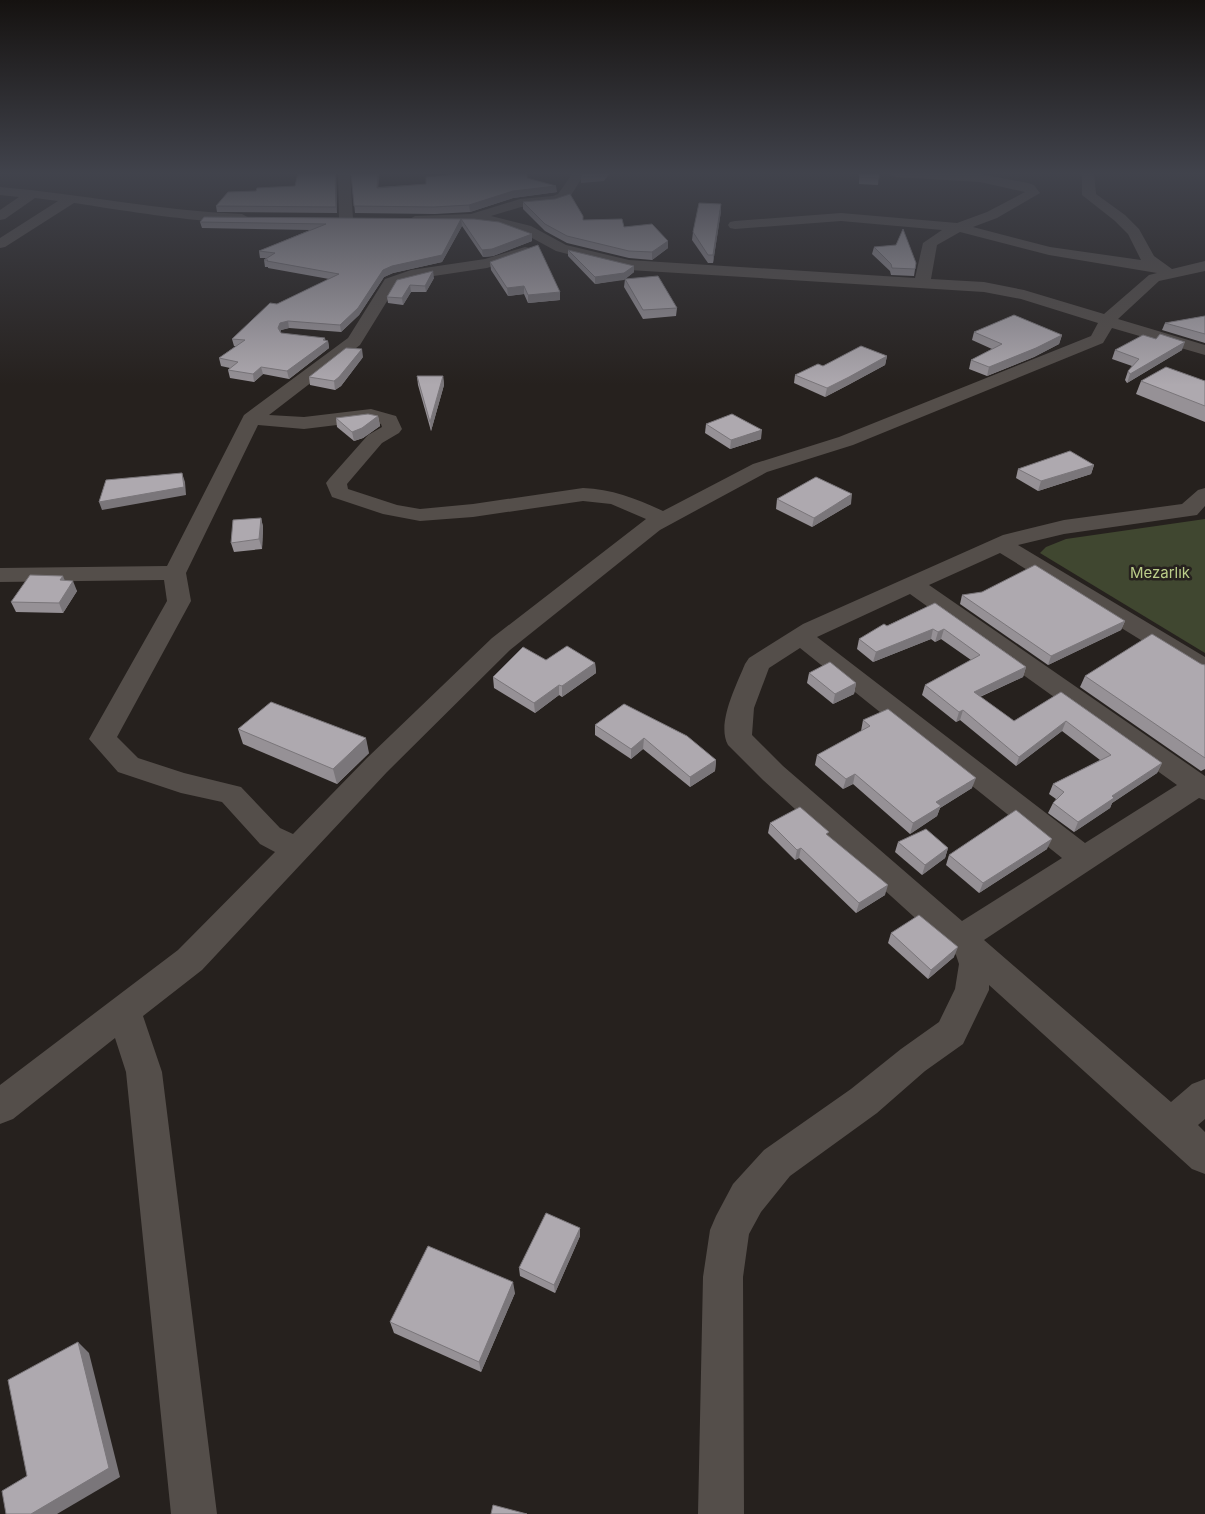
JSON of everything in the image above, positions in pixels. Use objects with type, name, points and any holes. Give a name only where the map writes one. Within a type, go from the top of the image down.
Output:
[{"type":"street","points":[[297,849],[270,836],[231,794],[181,782],[128,765],[104,739],[179,601],[175,572],[251,419],[354,341],[391,282],[398,278],[447,268],[496,262],[543,244]]},
{"type":"street","points":[[552,244],[587,256],[629,265],[984,287],[1024,295],[1205,350]]},
{"type":"street","points":[[922,283],[930,244]]},
{"type":"street","points":[[1021,244],[1049,251],[1164,270],[1205,266]]},
{"type":"street","points":[[1140,244],[1148,259],[1164,270]]},
{"type":"street","points":[[0,1107],[190,960],[377,765],[501,644],[652,525],[760,468],[846,441],[1097,339],[1112,314],[1164,270]]},
{"type":"street","points":[[326,338],[354,341]]},
{"type":"street","points":[[251,419],[304,423],[371,415],[389,420],[392,429],[375,439],[336,483],[338,493],[391,509],[418,515],[586,494],[627,502],[662,520]]},
{"type":"street","points":[[1205,494],[1189,510],[1064,527],[1011,540],[812,629],[758,664],[741,708],[738,738],[773,773],[1205,1156]]},
{"type":"street","points":[[1001,544],[1205,668]]},
{"type":"street","points":[[0,575],[175,572]]},
{"type":"street","points":[[912,584],[1201,787],[1084,859],[965,944]]},
{"type":"street","points":[[800,636],[1084,859]]},
{"type":"street","points":[[721,1514],[723,1277],[730,1230],[746,1198],[778,1163],[864,1101],[913,1060],[951,1033],[972,990],[975,964],[965,944]]},
{"type":"street","points":[[124,1011],[144,1072],[194,1514]]},
{"type":"street","points":[[1170,1126],[1205,1096]]},
{"type":"green space","name":"Mezarlık","points":[[1205,519],[1205,653],[1040,553],[1046,547],[1066,539]]},
{"type":"building","points":[[277,244],[448,244],[442,255],[392,266],[383,270],[358,308],[340,325],[288,321],[280,323],[278,328],[281,333],[325,338],[323,340],[328,341],[287,371],[261,367],[253,374],[228,370],[238,362],[219,358],[245,340],[232,339],[270,303],[277,304],[339,274],[267,261],[264,260],[275,253],[259,251]]},
{"type":"building","points":[[478,244],[506,244],[492,249],[482,250]]},
{"type":"building","points":[[599,244],[664,244],[652,252],[629,251]]},
{"type":"building","points":[[701,244],[715,244],[713,255],[708,255]]},
{"type":"building","points":[[909,244],[916,263],[915,269],[892,268],[891,264],[874,247]]},
{"type":"building","points":[[538,245],[560,292],[528,295],[524,286],[507,288],[490,262]]},
{"type":"building","points":[[568,250],[634,266],[624,273],[595,277]]},
{"type":"building","points":[[433,271],[425,286],[410,285],[402,298],[387,297],[397,280]]},
{"type":"building","points":[[658,276],[677,308],[643,310],[625,279]]},
{"type":"building","points":[[1014,315],[1062,335],[989,367],[971,360],[1002,344],[974,332]]},
{"type":"building","points":[[1205,316],[1205,334],[1165,323]]},
{"type":"building","points":[[1160,334],[1185,342],[1130,374],[1128,371],[1139,359],[1115,350],[1143,335],[1156,339]]},
{"type":"building","points":[[861,346],[887,356],[827,388],[795,375],[818,364],[823,366]]},
{"type":"building","points":[[346,348],[362,349],[334,381],[309,377]]},
{"type":"building","points":[[1166,367],[1205,381],[1205,406],[1141,381]]},
{"type":"building","points":[[417,376],[443,376],[430,422]]},
{"type":"building","points":[[368,414],[378,416],[362,428],[352,432],[336,418]]},
{"type":"building","points":[[732,414],[762,430],[731,440],[706,424]]},
{"type":"building","points":[[1070,451],[1094,465],[1041,481],[1018,469]]},
{"type":"building","points":[[182,473],[184,487],[99,502],[106,480]]},
{"type":"building","points":[[816,477],[852,494],[814,518],[777,499]]},
{"type":"building","points":[[261,518],[259,539],[231,543],[233,520]]},
{"type":"building","points":[[1035,565],[1125,621],[1051,656],[962,595],[982,592]]},
{"type":"building","points":[[30,575],[63,576],[60,580],[73,581],[59,603],[11,602]]},
{"type":"building","points":[[935,603],[1026,667],[974,692],[1014,721],[1061,692],[1162,763],[1112,796],[1114,798],[1078,822],[1053,803],[1064,792],[1053,784],[1111,755],[1066,721],[1019,757],[963,710],[959,712],[925,685],[980,655],[944,629],[938,632],[933,629],[876,652],[859,639],[884,624],[887,626]]},
{"type":"building","points":[[1152,634],[1205,665],[1205,758],[1085,676]]},
{"type":"building","points":[[567,646],[595,663],[534,703],[493,677],[523,647],[546,660]]},
{"type":"building","points":[[830,662],[856,683],[835,694],[809,673]]},
{"type":"building","points":[[271,702],[366,738],[333,769],[238,729]]},
{"type":"building","points":[[624,704],[687,736],[716,760],[690,777],[644,738],[631,749],[595,725]]},
{"type":"building","points":[[888,709],[976,778],[936,802],[941,806],[913,823],[855,774],[846,779],[817,755],[870,726],[863,720]]},
{"type":"building","points":[[800,807],[829,832],[826,834],[888,885],[859,903],[801,848],[797,850],[770,823]]},
{"type":"building","points":[[1016,810],[1052,839],[983,883],[949,855]]},
{"type":"building","points":[[926,829],[948,848],[925,865],[898,842]]},
{"type":"building","points":[[919,915],[958,947],[931,970],[891,933]]},
{"type":"building","points":[[546,1213],[580,1228],[554,1285],[519,1268]]},
{"type":"building","points":[[428,1246],[513,1282],[479,1362],[390,1322]]},
{"type":"building","points":[[78,1342],[109,1468],[31,1514],[6,1514],[2,1491],[27,1476],[8,1380]]},
{"type":"building","points":[[493,1505],[527,1514],[491,1514]]}]
